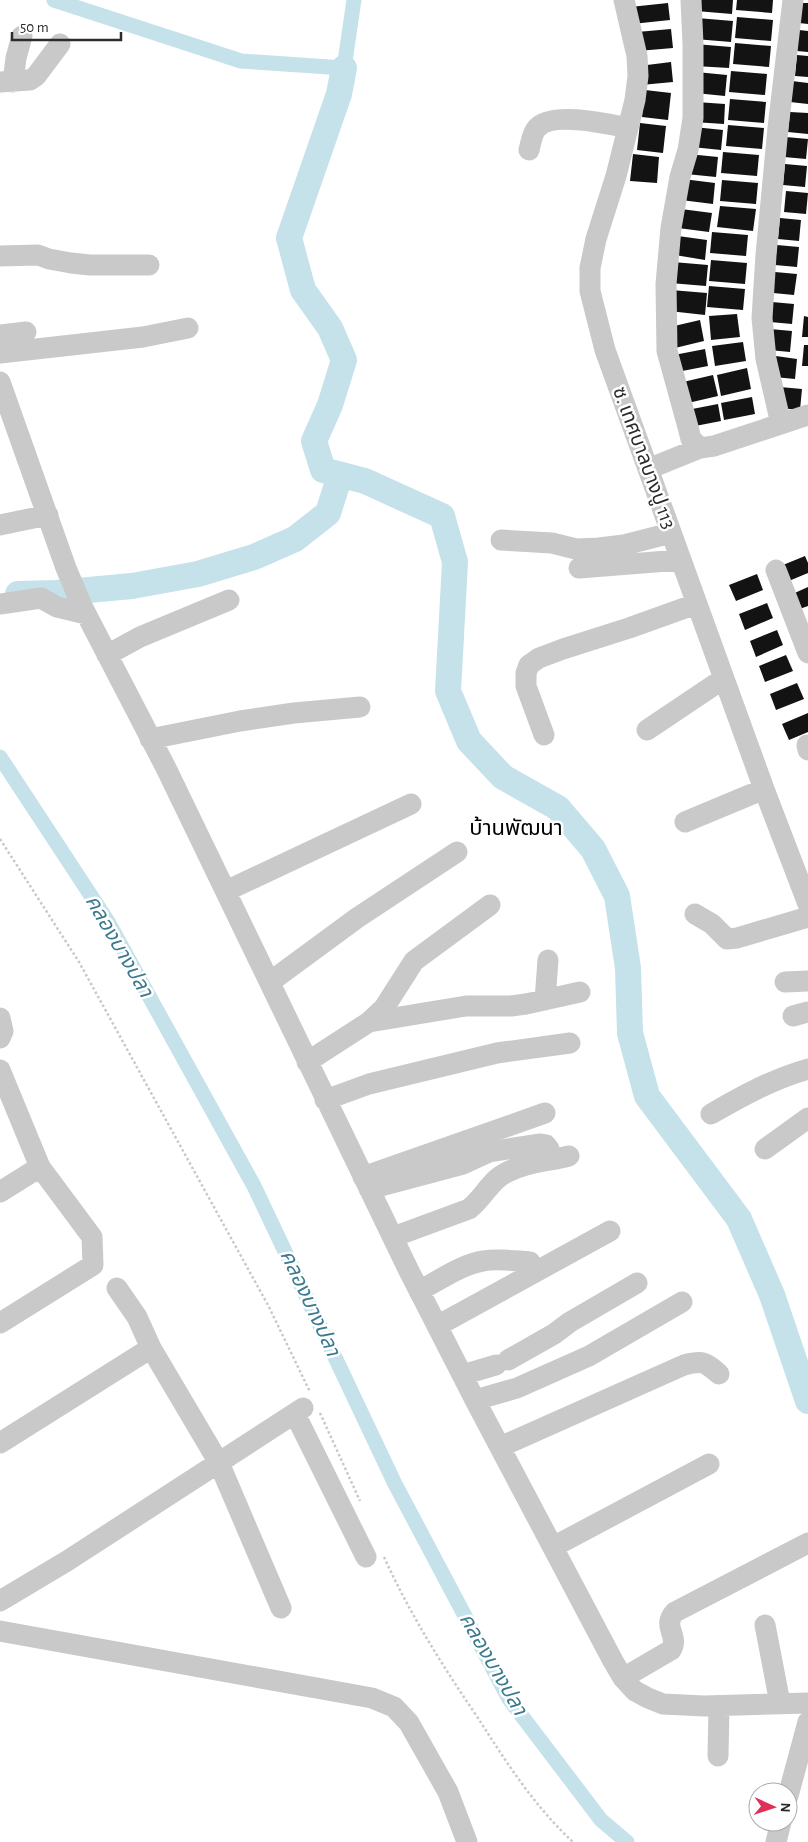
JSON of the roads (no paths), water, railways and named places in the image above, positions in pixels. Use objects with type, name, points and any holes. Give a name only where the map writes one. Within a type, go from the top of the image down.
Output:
[{"type":"street","name":"ซ. เทศบาลบางปู 113","points":[[624,0],[636,56],[638,76],[635,100],[616,176],[596,239],[590,268],[590,291],[605,350],[696,604],[808,904]]},
{"type":"street","points":[[691,0],[693,118],[671,228],[666,293],[667,352],[696,443]]},
{"type":"street","points":[[781,424],[766,358],[762,318],[778,128],[793,0]]},
{"type":"street","points":[[22,36],[7,82],[30,80],[36,76],[60,44]]},
{"type":"street","points":[[529,150],[534,131],[544,122],[554,120],[585,121],[628,128]]},
{"type":"street","points":[[0,256],[38,255],[56,260],[90,265],[149,265]]},
{"type":"street","points":[[0,353],[143,337],[188,328]]},
{"type":"street","points":[[0,335],[26,332]]},
{"type":"street","points":[[0,382],[66,568],[84,610],[108,654],[226,891],[419,1291],[623,1678],[635,1690],[663,1704],[719,1706],[808,1703]]},
{"type":"street","points":[[646,462],[696,443],[714,446],[808,415]]},
{"type":"street","points":[[0,525],[48,515]]},
{"type":"street","points":[[501,540],[552,543],[576,549],[624,545],[671,533]]},
{"type":"street","points":[[579,568],[680,560]]},
{"type":"street","points":[[776,570],[808,653]]},
{"type":"street","points":[[0,604],[41,598],[57,607],[84,610]]},
{"type":"street","points":[[108,654],[140,637],[229,600]]},
{"type":"street","points":[[544,735],[526,686],[526,673],[529,665],[539,658],[562,649],[630,628],[696,604]]},
{"type":"street","points":[[647,730],[724,678]]},
{"type":"street","points":[[150,739],[240,721],[294,713],[360,707]]},
{"type":"street","points":[[808,745],[806,745],[808,750]]},
{"type":"street","points":[[685,822],[764,789]]},
{"type":"street","points":[[226,891],[411,804]]},
{"type":"street","points":[[270,982],[358,918],[457,852]]},
{"type":"street","points":[[308,1062],[369,1022],[384,1008],[414,961],[490,905]]},
{"type":"street","points":[[695,914],[712,924],[727,939],[737,938],[808,917]]},
{"type":"street","points":[[545,1000],[548,960]]},
{"type":"street","points":[[785,982],[808,981]]},
{"type":"street","points":[[369,1022],[466,1006],[511,1006],[580,992]]},
{"type":"street","points":[[0,1018],[3,1031],[0,1038]]},
{"type":"street","points":[[326,1100],[369,1084],[497,1053],[570,1043]]},
{"type":"street","points":[[711,1114],[754,1090],[808,1069]]},
{"type":"street","points":[[0,1070],[40,1167],[92,1237],[93,1265],[0,1323]]},
{"type":"street","points":[[366,1183],[546,1113]]},
{"type":"street","points":[[765,1149],[808,1118]]},
{"type":"street","points":[[366,1183],[463,1164],[489,1152],[539,1144],[546,1145],[560,1158],[509,1171],[498,1178],[479,1202],[469,1209],[393,1237]]},
{"type":"street","points":[[0,1192],[40,1167]]},
{"type":"street","points":[[437,1326],[610,1231]]},
{"type":"street","points":[[419,1291],[478,1262],[504,1260],[530,1262]]},
{"type":"street","points":[[462,1375],[502,1362],[554,1334],[570,1322],[637,1283]]},
{"type":"street","points":[[117,1288],[137,1316],[151,1348],[219,1463],[280,1608]]},
{"type":"street","points":[[475,1400],[517,1388],[589,1356],[682,1302]]},
{"type":"street","points":[[0,1444],[151,1348]]},
{"type":"street","points":[[500,1447],[684,1365],[705,1362],[719,1374]]},
{"type":"street","points":[[0,1601],[67,1562],[306,1406],[374,1554]]},
{"type":"street","points":[[553,1547],[709,1464]]},
{"type":"street","points":[[623,1678],[671,1650],[674,1640],[669,1624],[670,1618],[675,1612],[808,1542]]},
{"type":"street","points":[[765,1625],[780,1703]]},
{"type":"street","points":[[0,1631],[372,1698],[394,1707],[409,1723],[448,1792],[467,1842]]},
{"type":"street","points":[[718,1756],[719,1706]]},
{"type":"street","points":[[792,1782],[808,1722]]},
{"type":"waterway","points":[[54,0],[241,61],[344,68],[354,0]]},
{"type":"waterway","points":[[344,68],[339,94],[289,238],[303,290],[330,328],[344,360],[330,405],[314,441],[323,470],[365,481],[442,516],[455,562],[448,691],[469,741],[503,777],[558,808],[593,849],[617,896],[628,968],[630,1033],[647,1096],[739,1219],[772,1295],[808,1401]]},
{"type":"waterway","points":[[18,594],[56,593],[132,586],[198,574],[254,557],[295,539],[328,513],[340,475]]},
{"type":"waterway","name":"คลองบางปลา","points":[[0,757],[107,920],[254,1186],[395,1484],[509,1699],[601,1820],[627,1842]]},
{"type":"district","name":"บ้านพัฒนา","points":[[516,828]]}]
